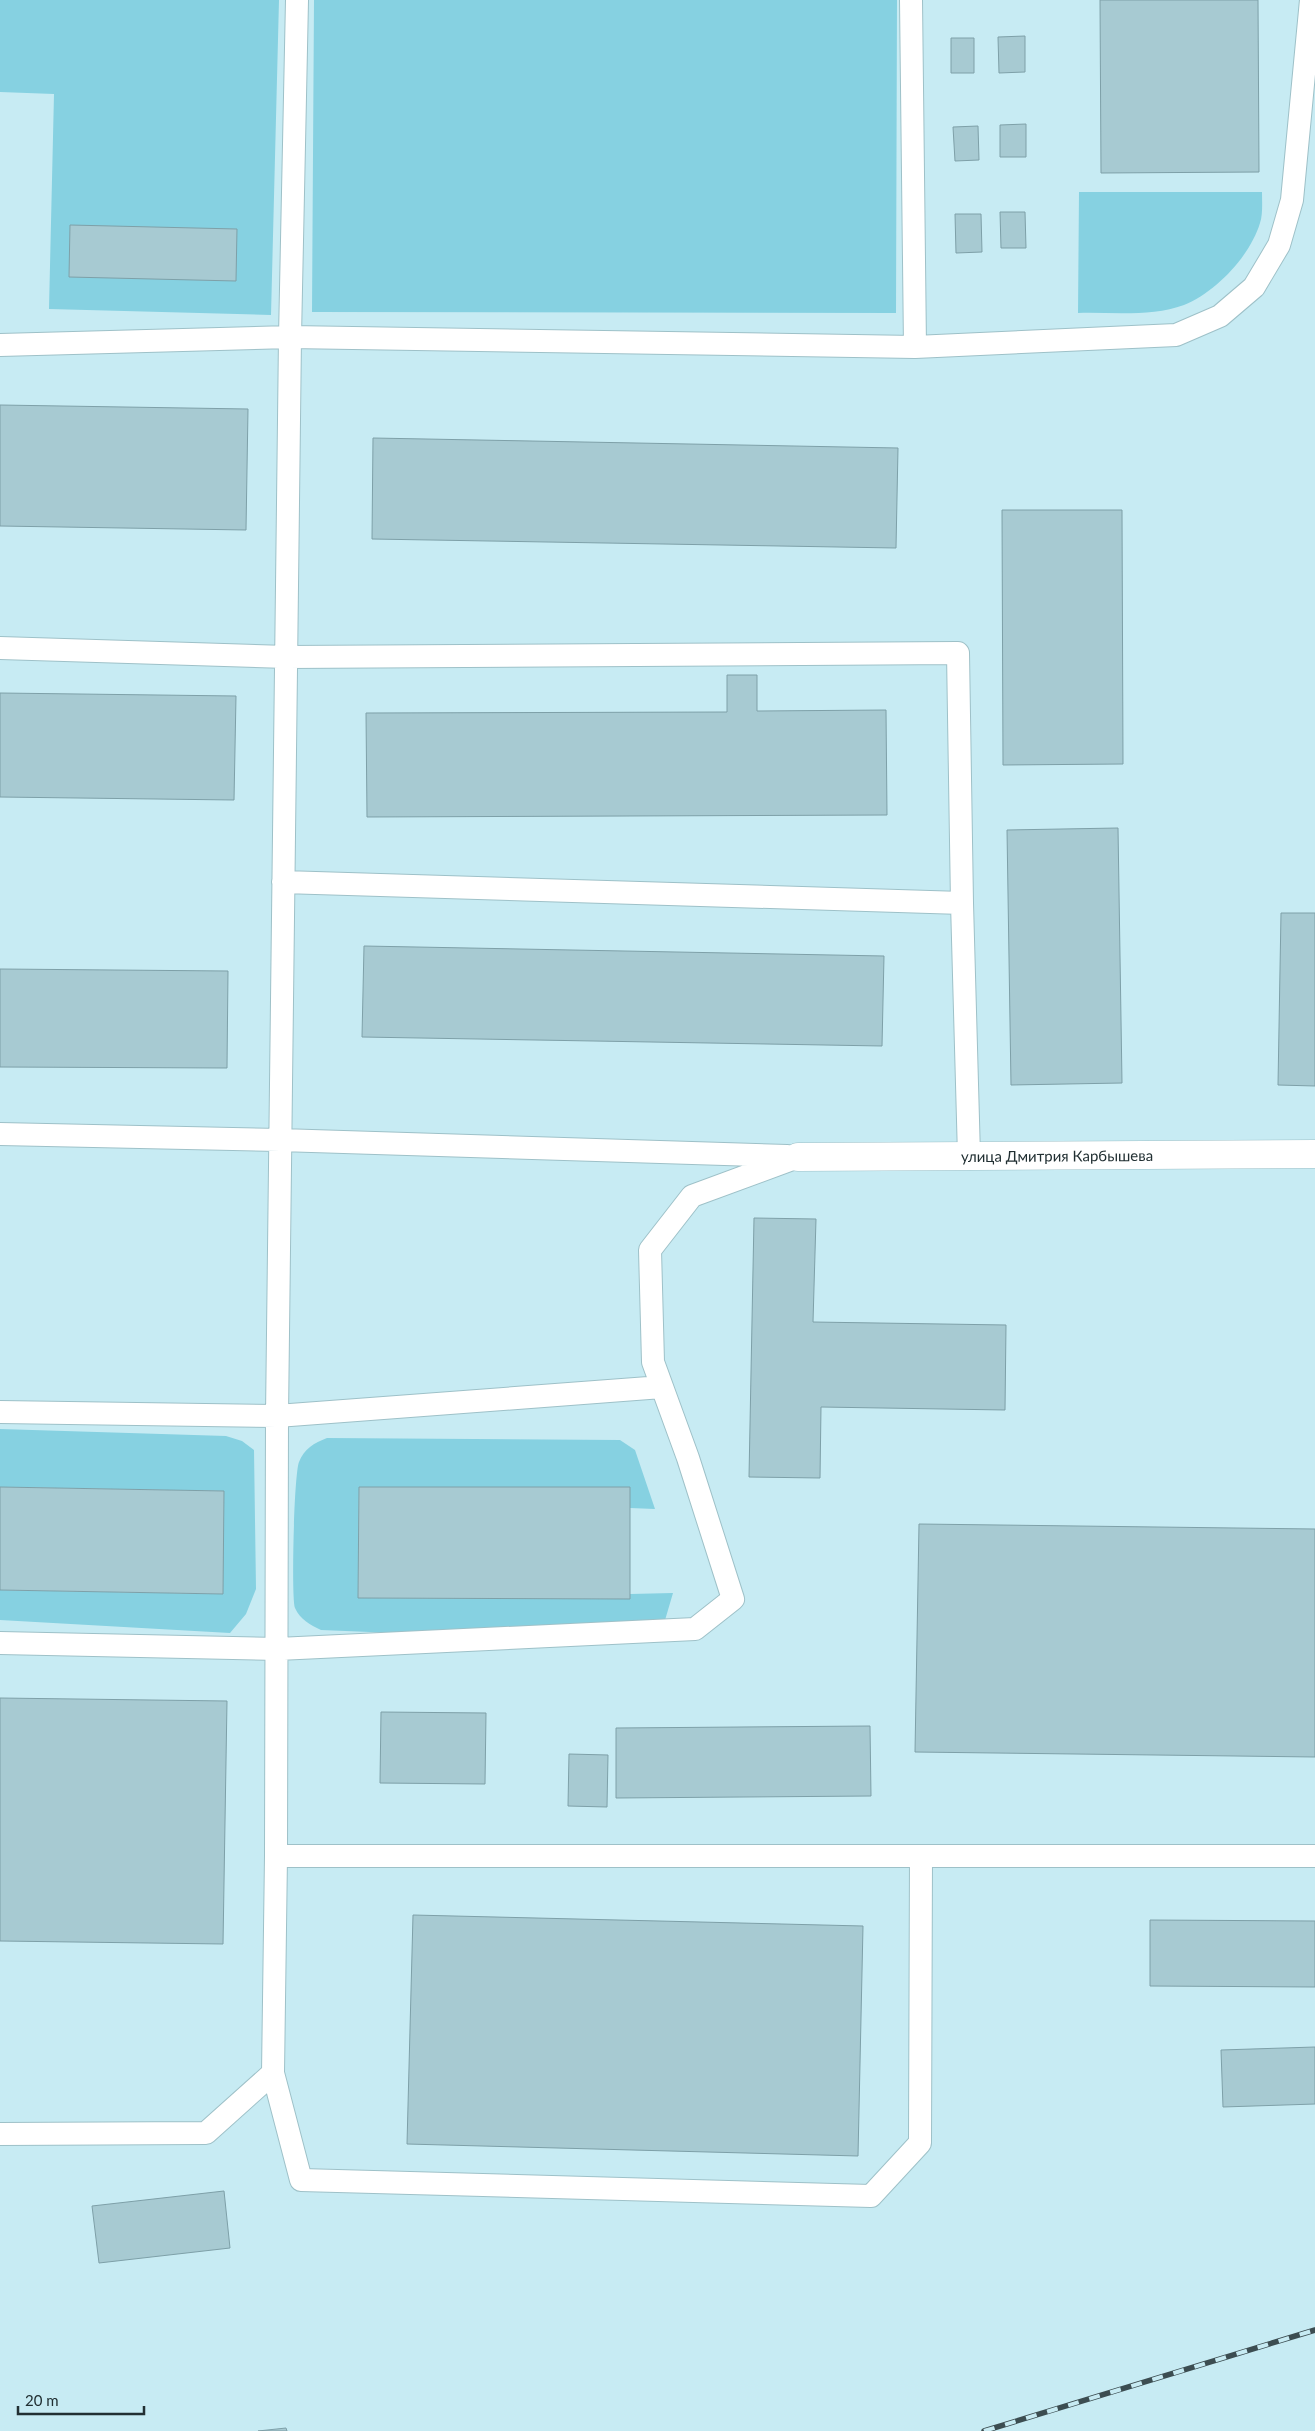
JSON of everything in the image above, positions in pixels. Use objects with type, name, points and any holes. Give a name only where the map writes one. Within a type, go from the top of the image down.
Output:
[{"type":"street","name":"улица Дмитрия Карбышева","points":[[798,1157],[1315,1154]]},
{"type":"lane","points":[[296,0],[276,1416],[278,1649],[274,2072],[301,2180],[871,2196],[920,2143],[921,1856]]},
{"type":"lane","points":[[911,0],[915,347]]},
{"type":"lane","points":[[0,345],[290,337],[915,347],[1176,335],[1220,316],[1254,287],[1279,246],[1292,200],[1311,0]]},
{"type":"lane","points":[[0,648],[287,657],[958,653],[969,1156]]},
{"type":"lane","points":[[283,882],[962,903]]},
{"type":"lane","points":[[0,1134],[280,1140],[798,1157]]},
{"type":"lane","points":[[0,1643],[278,1649],[695,1629],[732,1599],[688,1458],[654,1362],[650,1250],[692,1196],[798,1157]]},
{"type":"lane","points":[[0,1412],[276,1416],[662,1387]]},
{"type":"lane","points":[[276,1856],[1315,1856]]},
{"type":"lane","points":[[0,2134],[206,2133],[274,2072]]},
{"type":"shaded area","points":[[0,0],[279,0],[271,315],[49,309],[54,94],[0,92]]},
{"type":"shaded area","points":[[314,0],[897,0],[896,313],[312,312]]},
{"type":"shaded area","points":[[1079,192],[1262,192],[1262,216],[1255,235],[1240,260],[1219,282],[1196,299],[1172,309],[1145,313],[1078,313]]},
{"type":"shaded area","points":[[0,1429],[226,1436],[242,1441],[254,1450],[256,1589],[246,1614],[230,1633],[0,1620],[0,1590],[222,1594],[224,1491],[0,1487]]},
{"type":"shaded area","points":[[327,1438],[620,1440],[635,1450],[655,1509],[630,1508],[630,1487],[359,1487],[358,1598],[630,1599],[630,1594],[673,1593],[663,1627],[613,1642],[321,1630],[313,1626],[295,1608],[293,1561],[294,1511],[297,1471],[301,1457],[310,1447]]},
{"type":"building","points":[[1100,0],[1258,0],[1259,172],[1101,173]]},
{"type":"building","points":[[1025,36],[1025,72],[999,73],[998,37]]},
{"type":"building","points":[[951,38],[974,38],[974,73],[951,73]]},
{"type":"building","points":[[1026,124],[1026,157],[1000,157],[1000,125]]},
{"type":"building","points":[[978,126],[979,160],[955,161],[953,127]]},
{"type":"building","points":[[1000,212],[1025,212],[1026,248],[1001,248]]},
{"type":"building","points":[[955,214],[981,214],[982,252],[956,253]]},
{"type":"building","points":[[70,225],[237,229],[236,281],[69,277]]},
{"type":"building","points":[[0,405],[248,409],[246,530],[0,526]]},
{"type":"building","points":[[373,438],[898,448],[896,548],[372,539]]},
{"type":"building","points":[[1002,510],[1122,510],[1123,764],[1003,765]]},
{"type":"building","points":[[727,675],[757,675],[757,711],[886,710],[887,815],[367,817],[366,713],[727,712]]},
{"type":"building","points":[[0,693],[236,696],[234,800],[0,797]]},
{"type":"building","points":[[1118,828],[1122,1083],[1011,1085],[1007,830]]},
{"type":"building","points":[[1281,913],[1315,913],[1315,1086],[1278,1085]]},
{"type":"building","points":[[364,946],[884,956],[882,1046],[362,1037]]},
{"type":"building","points":[[0,969],[228,971],[227,1068],[0,1067]]},
{"type":"building","points":[[754,1218],[816,1219],[813,1322],[1006,1325],[1005,1410],[821,1407],[820,1478],[749,1477]]},
{"type":"building","points":[[0,1487],[224,1491],[223,1594],[0,1590]]},
{"type":"building","points":[[359,1487],[630,1487],[630,1599],[358,1598]]},
{"type":"building","points":[[919,1524],[1315,1529],[1315,1757],[915,1752]]},
{"type":"building","points":[[0,1698],[227,1701],[223,1944],[0,1941]]},
{"type":"building","points":[[381,1712],[486,1713],[485,1784],[380,1783]]},
{"type":"building","points":[[870,1726],[871,1796],[616,1798],[616,1728]]},
{"type":"building","points":[[569,1754],[608,1755],[607,1807],[568,1806]]},
{"type":"building","points":[[413,1915],[863,1926],[858,2156],[407,2144]]},
{"type":"building","points":[[1150,1920],[1315,1921],[1315,1987],[1150,1986]]},
{"type":"building","points":[[1315,2047],[1315,2104],[1223,2107],[1221,2050]]},
{"type":"building","points":[[224,2191],[230,2248],[99,2263],[92,2206]]},
{"type":"building","points":[[286,2428],[287,2431],[258,2431]]},
{"type":"railway","points":[[984,2431],[1315,2330]]}]
